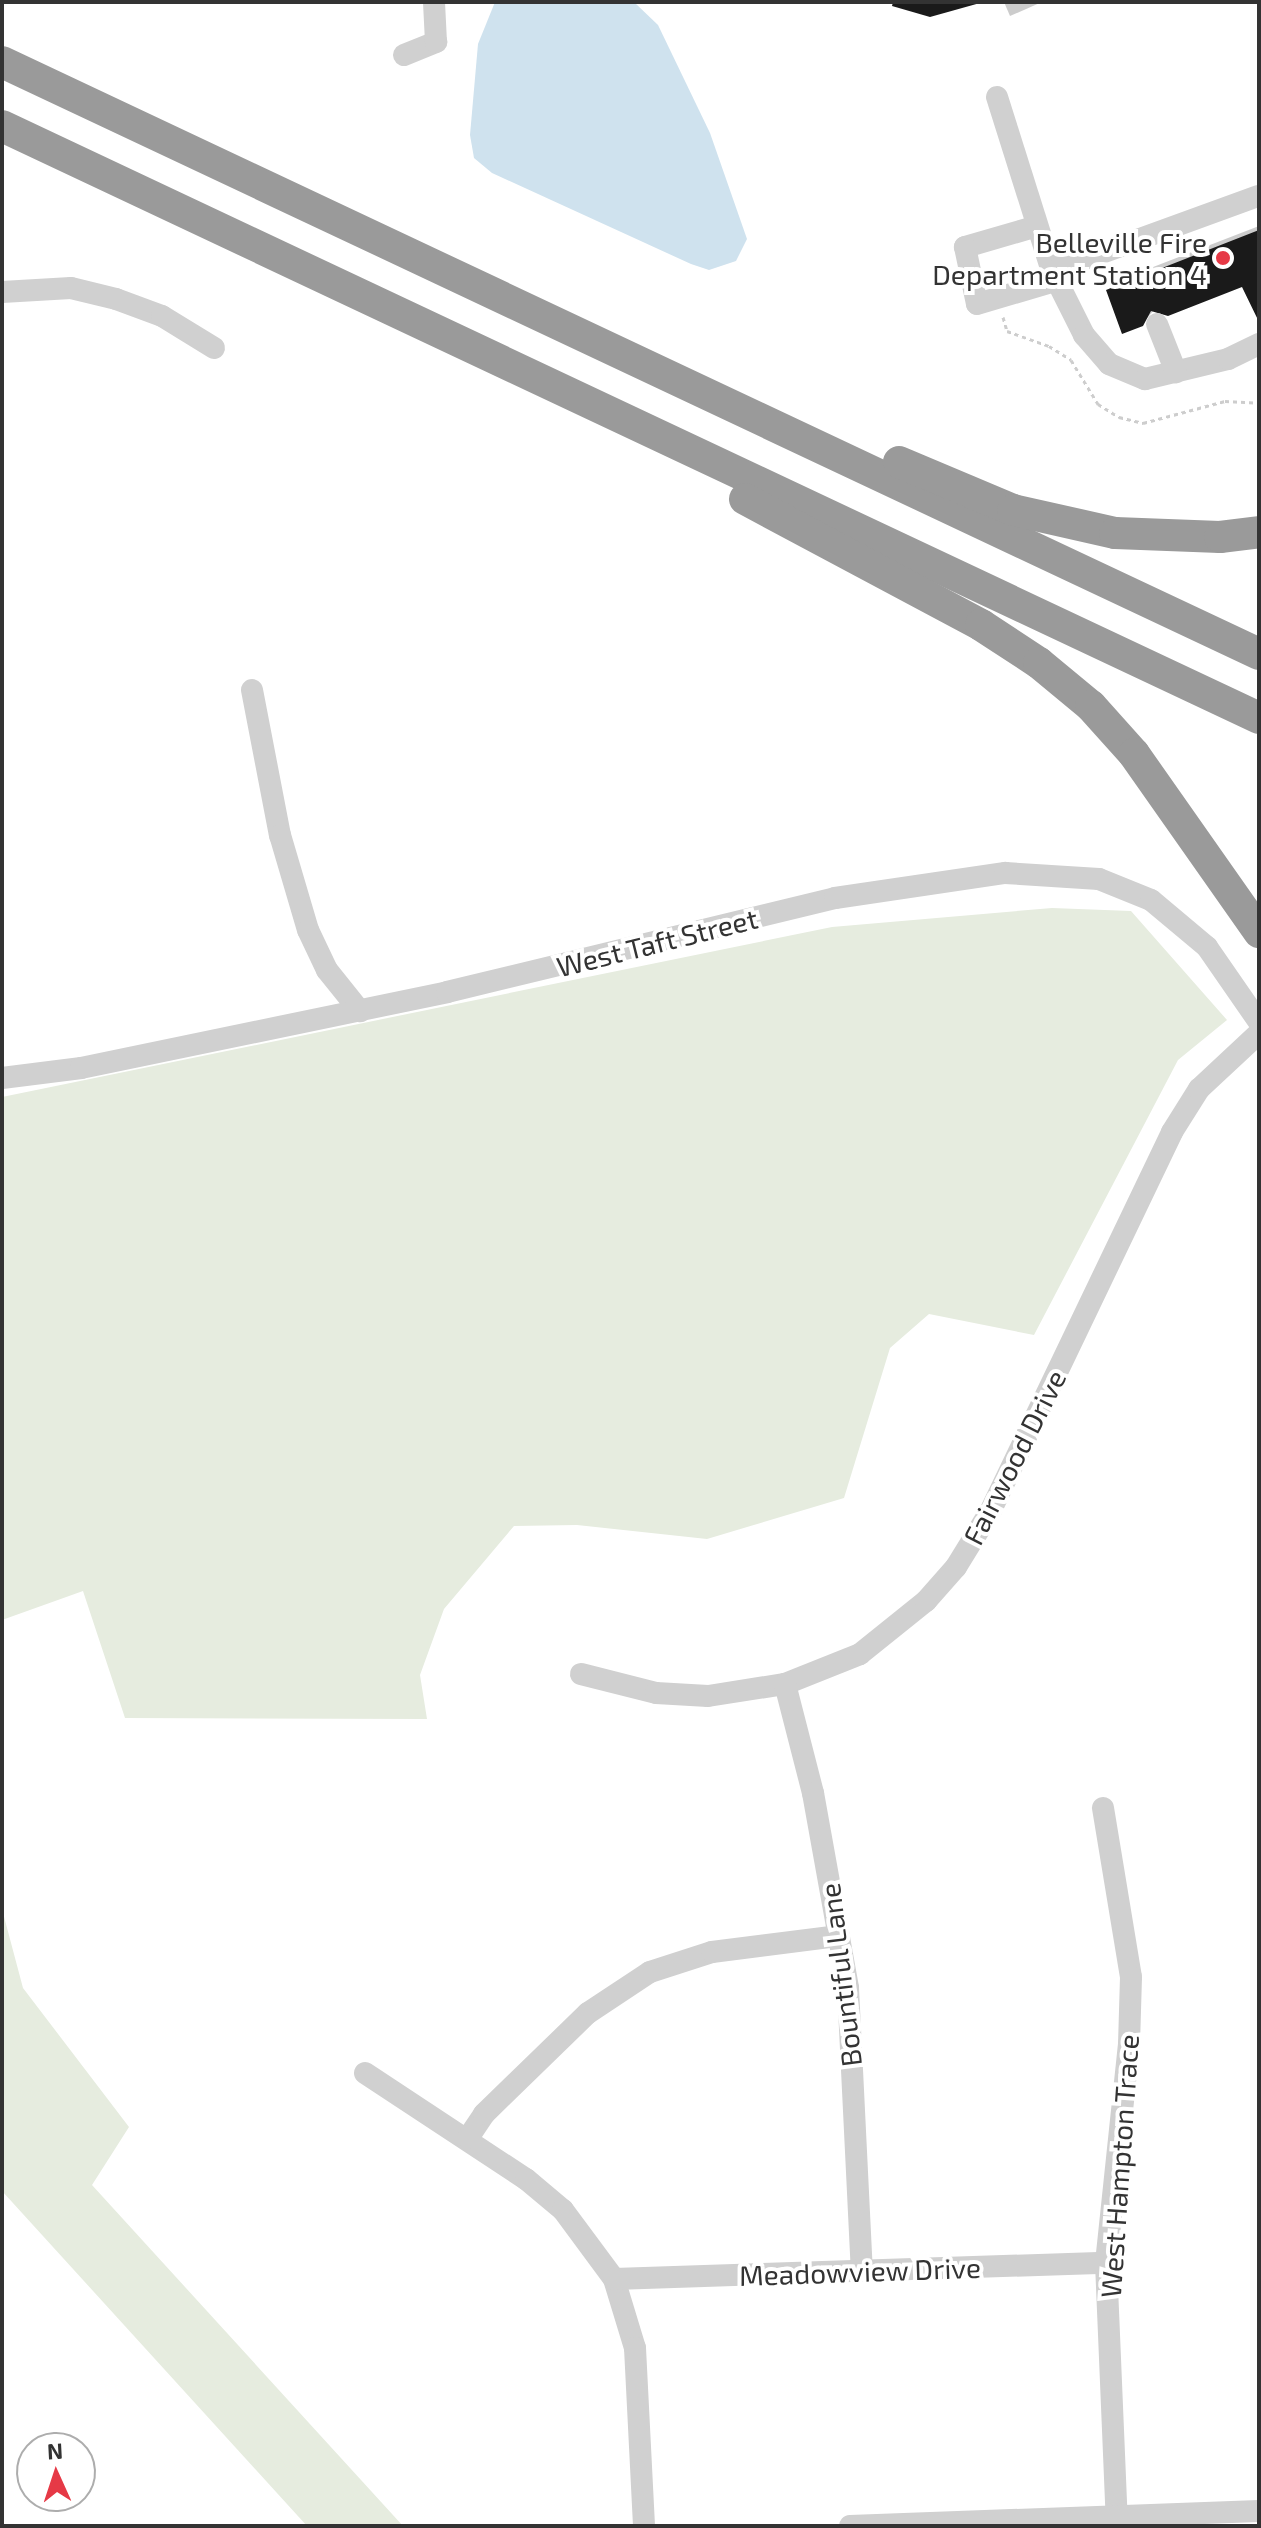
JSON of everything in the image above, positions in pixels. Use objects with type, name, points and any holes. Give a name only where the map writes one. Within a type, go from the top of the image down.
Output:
[{"type":"highway","points":[[2,62],[1259,654]]},
{"type":"highway","points":[[2,126],[1259,718]]},
{"type":"highway","points":[[735,407],[816,427],[1013,510],[1115,533],[1220,537],[1259,532]]},
{"type":"highway","points":[[651,432],[707,478],[981,625],[1039,663],[1091,706],[1134,754],[1259,932]]},
{"type":"street","points":[[404,55],[436,42],[434,2]]},
{"type":"street","points":[[997,97],[1034,227],[1084,335],[1109,364],[1145,379],[1228,359],[1259,344]]},
{"type":"street","points":[[1034,227],[965,247],[977,304],[1258,196]]},
{"type":"street","points":[[2,292],[71,288],[116,299],[162,316],[214,348]]},
{"type":"street","points":[[1157,324],[1176,372]]},
{"type":"street","points":[[252,690],[280,835],[308,930],[327,970],[360,1011]]},
{"type":"street","name":"West Taft Street","points":[[2,1078],[81,1068],[360,1011],[835,898],[1005,873],[1099,879],[1151,900],[1207,947],[1259,1022]]},
{"type":"street","name":"Fairwood Drive","points":[[581,1674],[656,1693],[708,1696],[785,1684],[860,1654],[916,1610],[956,1567],[991,1510],[1172,1132],[1199,1089],[1259,1033]]},
{"type":"street","name":"Bountiful Lane","points":[[785,1684],[813,1793],[848,1988],[862,2271]]},
{"type":"street","name":"West Hampton Trace","points":[[1103,1808],[1131,1977],[1129,2044],[1106,2263],[1117,2521]]},
{"type":"street","points":[[468,2138],[484,2114],[588,2013],[650,1972],[712,1952],[839,1936]]},
{"type":"street","points":[[365,2073],[468,2138],[563,2210],[614,2279],[635,2348],[644,2526]]},
{"type":"street","name":"Meadowview Drive","points":[[614,2279],[1106,2263]]},
{"type":"street","points":[[850,2526],[1117,2521],[1259,2511]]},
{"type":"shaded area","points":[[1052,908],[1131,911],[1227,1020],[1178,1060],[1034,1335],[929,1314],[890,1348],[844,1498],[707,1539],[577,1525],[514,1526],[444,1609],[420,1675],[427,1719],[125,1718],[83,1591],[2,1620],[2,1097],[832,927]]},
{"type":"shaded area","points":[[2,1909],[23,1988],[129,2127],[92,2185],[403,2526],[307,2526],[2,2191]]},
{"type":"water","points":[[495,2],[634,2],[658,25],[710,133],[747,239],[736,261],[709,270],[691,264],[492,173],[474,158],[470,135],[478,44]]},
{"type":"building","points":[[893,2],[980,3],[930,17],[892,6]]},
{"type":"building","name":"Belleville Fire Department Station 4","points":[[1259,230],[1259,322],[1242,287],[1168,316],[1151,311],[1143,326],[1122,334],[1106,290]]},
{"type":"place","name":"Belleville Fire Department Station 4","points":[[1223,258]]}]
